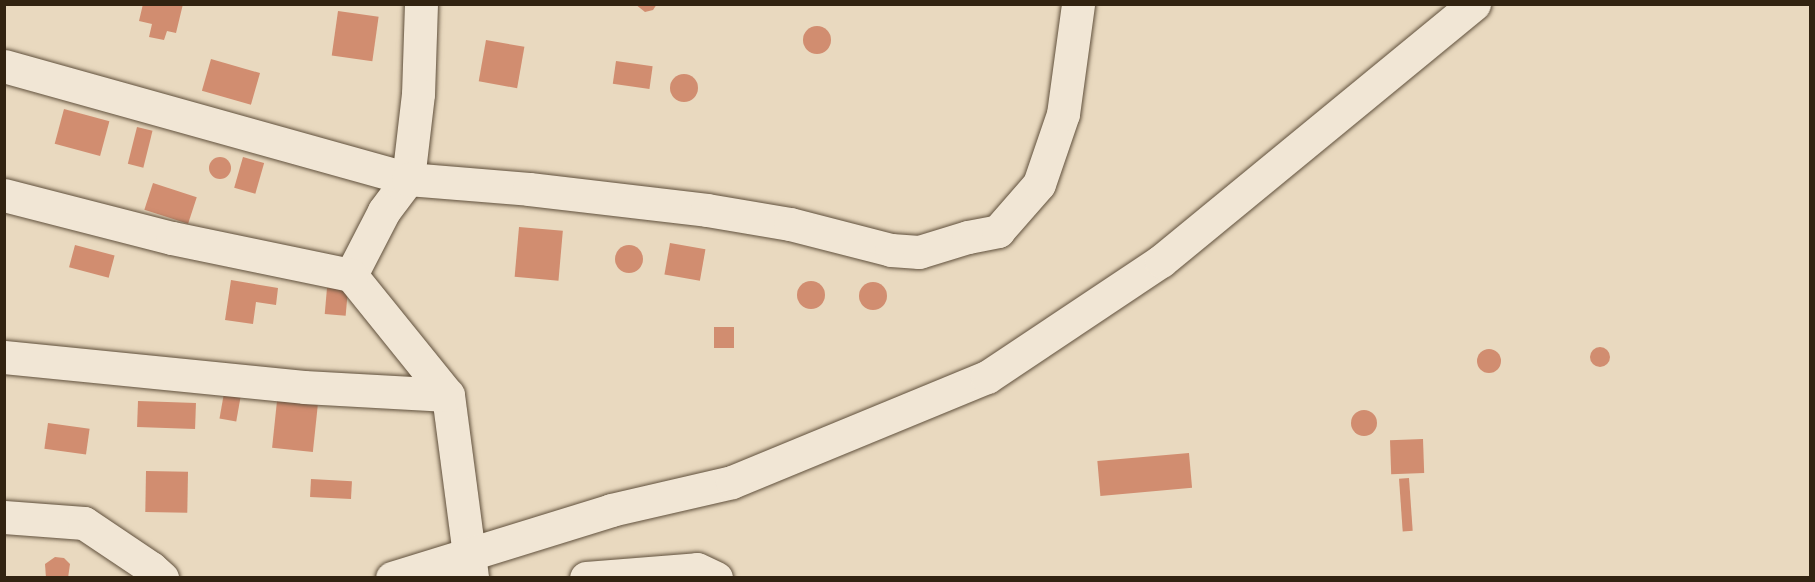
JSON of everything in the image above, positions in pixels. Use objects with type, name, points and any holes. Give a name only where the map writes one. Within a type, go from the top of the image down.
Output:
[{"type":"street","points":[[351,275],[384,211],[408,179],[418,94],[421,4]]},
{"type":"street","points":[[4,66],[408,179],[529,189],[707,210],[790,224],[891,250],[919,252],[968,237],[998,231],[1039,184],[1063,114],[1078,4]]},
{"type":"street","points":[[392,578],[470,566],[611,510],[732,482],[987,377],[1161,261],[1474,4]]},
{"type":"street","points":[[4,195],[172,238],[351,275],[448,395],[470,566]]},
{"type":"street","points":[[4,357],[304,387],[448,395]]},
{"type":"street","points":[[4,517],[84,523],[152,568],[162,578]]},
{"type":"street","points":[[585,578],[697,569],[716,578]]},
{"type":"building","points":[[143,4],[183,4],[176,33],[167,31],[164,40],[149,37],[152,24],[139,21]]},
{"type":"building","points":[[635,4],[657,4],[653,10],[645,12]]},
{"type":"building","points":[[338,11],[379,17],[372,61],[332,56]]},
{"type":"building","points":[[817,26],[827,30],[831,40],[827,50],[817,54],[807,50],[803,40],[807,30]]},
{"type":"building","points":[[486,40],[524,47],[517,88],[479,81]]},
{"type":"building","points":[[211,59],[260,73],[251,105],[202,91]]},
{"type":"building","points":[[616,61],[653,66],[649,89],[613,84]]},
{"type":"building","points":[[684,74],[694,78],[698,88],[694,98],[684,102],[674,98],[670,88],[674,78]]},
{"type":"building","points":[[64,109],[109,121],[100,156],[55,144]]},
{"type":"building","points":[[137,127],[153,131],[143,168],[128,164]]},
{"type":"building","points":[[220,157],[228,160],[231,168],[228,176],[220,179],[212,176],[209,168],[212,160]]},
{"type":"building","points":[[243,157],[264,163],[255,194],[234,188]]},
{"type":"building","points":[[153,183],[197,197],[188,224],[144,210]]},
{"type":"building","points":[[519,227],[563,231],[558,281],[515,277]]},
{"type":"building","points":[[670,243],[705,249],[700,281],[664,275]]},
{"type":"building","points":[[75,245],[115,256],[109,278],[69,267]]},
{"type":"building","points":[[629,245],[639,249],[643,259],[639,269],[629,273],[619,269],[615,259],[619,249]]},
{"type":"building","points":[[231,280],[278,288],[276,305],[256,302],[253,324],[225,320]]},
{"type":"building","points":[[811,281],[821,285],[825,295],[821,305],[811,309],[801,305],[797,295],[801,285]]},
{"type":"building","points":[[873,282],[883,286],[887,296],[883,306],[873,310],[863,306],[859,296],[863,286]]},
{"type":"building","points":[[327,288],[348,290],[346,316],[325,314]]},
{"type":"building","points":[[714,327],[734,327],[734,348],[714,348]]},
{"type":"building","points":[[1600,347],[1607,350],[1610,357],[1607,364],[1600,367],[1593,364],[1590,357],[1593,350]]},
{"type":"building","points":[[1489,349],[1498,352],[1501,361],[1498,370],[1489,373],[1480,370],[1477,361],[1480,352]]},
{"type":"building","points":[[224,393],[241,396],[236,422],[219,419]]},
{"type":"building","points":[[138,401],[196,403],[195,429],[137,427]]},
{"type":"building","points":[[277,401],[318,405],[313,452],[272,448]]},
{"type":"building","points":[[1364,410],[1373,414],[1377,423],[1373,432],[1364,436],[1355,432],[1351,423],[1355,414]]},
{"type":"building","points":[[48,423],[90,429],[86,455],[44,449]]},
{"type":"building","points":[[1423,439],[1424,473],[1391,474],[1390,440]]},
{"type":"building","points":[[1189,453],[1192,488],[1100,496],[1097,461]]},
{"type":"building","points":[[146,471],[188,472],[187,513],[145,512]]},
{"type":"building","points":[[1409,478],[1413,531],[1403,532],[1399,479]]},
{"type":"building","points":[[311,479],[352,481],[351,499],[310,497]]},
{"type":"building","points":[[55,557],[64,558],[70,564],[68,578],[46,578],[45,564]]}]
